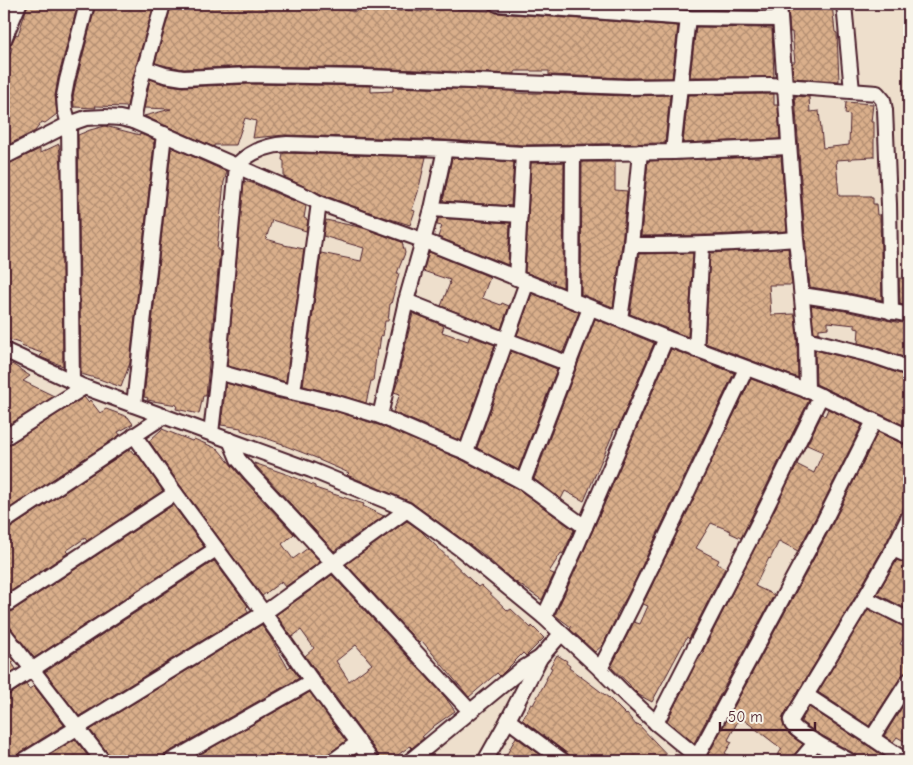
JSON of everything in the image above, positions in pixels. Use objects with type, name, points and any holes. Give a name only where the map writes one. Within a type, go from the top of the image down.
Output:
[{"type":"street","points":[[4,40],[19,4]]},
{"type":"street","points":[[78,384],[69,124],[64,96],[87,4]]},
{"type":"street","points":[[133,121],[144,68],[163,4]]},
{"type":"street","points":[[497,4],[688,18],[780,20]]},
{"type":"street","points":[[779,4],[796,239],[806,339],[807,390]]},
{"type":"street","points":[[844,4],[852,91]]},
{"type":"street","points":[[673,152],[688,18]]},
{"type":"street","points":[[144,68],[183,78],[260,75],[598,86],[754,85],[877,93],[884,104],[892,312]]},
{"type":"street","points":[[4,157],[69,124],[86,118],[105,117],[133,121],[320,203],[422,240],[696,350],[807,390],[909,437]]},
{"type":"street","points":[[134,405],[164,134]]},
{"type":"street","points":[[211,433],[237,166],[253,153],[274,145],[287,144],[523,154],[673,152],[789,147]]},
{"type":"street","points":[[380,416],[406,300],[432,209],[445,150]]},
{"type":"street","points":[[620,319],[640,152]]},
{"type":"street","points":[[572,300],[573,153]]},
{"type":"street","points":[[466,452],[506,339],[522,280],[520,214],[523,154]]},
{"type":"street","points":[[293,392],[320,203]]},
{"type":"street","points":[[432,209],[520,214]]},
{"type":"street","points":[[630,245],[702,245],[796,239]]},
{"type":"street","points":[[696,350],[702,245]]},
{"type":"street","points":[[802,295],[854,303],[909,315]]},
{"type":"street","points":[[406,300],[463,324],[569,364]]},
{"type":"street","points":[[523,482],[590,308]]},
{"type":"street","points":[[544,617],[666,338]]},
{"type":"street","points":[[806,339],[871,355],[909,368]]},
{"type":"street","points":[[5,352],[78,384],[328,477],[407,510],[462,550],[544,617],[656,723],[700,759],[874,421]]},
{"type":"street","points":[[600,669],[746,369]]},
{"type":"street","points":[[218,372],[380,416],[466,452],[523,482],[584,528]]},
{"type":"street","points":[[4,438],[78,384]]},
{"type":"street","points":[[656,723],[821,396]]},
{"type":"street","points":[[4,522],[164,416]]},
{"type":"street","points":[[134,435],[372,761]]},
{"type":"street","points":[[230,440],[238,459],[250,473],[470,711]]},
{"type":"street","points":[[4,606],[175,493]]},
{"type":"street","points":[[23,761],[264,613],[407,510]]},
{"type":"street","points":[[849,761],[795,728],[791,720],[865,598],[909,517]]},
{"type":"street","points":[[4,688],[216,549]]},
{"type":"street","points":[[893,549],[909,556]]},
{"type":"street","points":[[865,598],[909,620]]},
{"type":"street","points":[[4,633],[103,761]]},
{"type":"street","points":[[484,761],[508,720],[540,658],[561,634]]},
{"type":"street","points":[[410,761],[522,669],[540,658]]},
{"type":"street","points":[[872,738],[909,680]]},
{"type":"street","points":[[171,761],[312,681]]},
{"type":"street","points":[[806,695],[906,761]]},
{"type":"street","points":[[508,720],[563,761]]},
{"type":"street","points":[[333,761],[359,742]]},
{"type":"street","points":[[800,761],[816,742]]},
{"type":"building","points":[[28,4],[78,4],[58,78],[55,96],[57,114],[45,123],[42,122],[35,131],[4,147],[4,72],[12,48],[7,47],[12,43],[16,34],[18,35]]},
{"type":"building","points":[[96,4],[154,5],[136,66],[127,107],[74,107],[73,96]]},
{"type":"building","points":[[172,4],[197,4],[216,7],[248,4],[316,9],[316,7],[335,8],[356,12],[357,9],[382,11],[382,8],[422,12],[422,10],[429,11],[430,5],[489,11],[489,8],[496,13],[678,26],[672,78],[549,75],[549,71],[515,71],[515,74],[367,68],[251,66],[184,69],[155,63]]},
{"type":"building","points":[[806,4],[832,4],[835,32],[837,33],[839,81],[793,78],[792,62],[795,62],[788,8],[807,6]]},
{"type":"building","points":[[696,27],[772,28],[774,77],[690,77]]},
{"type":"building","points":[[150,79],[163,84],[183,87],[251,84],[371,86],[371,92],[393,91],[393,87],[515,91],[515,93],[627,96],[670,95],[665,143],[523,145],[445,140],[285,135],[253,138],[256,121],[245,118],[236,145],[214,145],[214,147],[144,116],[171,109],[144,108]]},
{"type":"building","points":[[774,94],[774,105],[778,105],[780,139],[683,143],[688,95]]},
{"type":"building","points":[[795,96],[809,97],[810,112],[819,111],[823,148],[849,145],[850,115],[845,114],[846,102],[873,104],[871,122],[874,122],[874,157],[836,160],[839,196],[871,196],[873,204],[876,204],[877,215],[880,215],[882,300],[810,287]]},
{"type":"building","points":[[105,126],[140,134],[155,140],[153,144],[130,363],[121,387],[81,374],[78,135]]},
{"type":"building","points":[[59,144],[61,165],[63,366],[40,357],[42,353],[4,338],[4,206],[6,165],[40,149],[40,153]]},
{"type":"building","points":[[174,148],[227,172],[224,182],[217,250],[220,250],[206,396],[203,396],[199,414],[176,409],[177,405],[147,400],[148,398],[144,397],[171,149]]},
{"type":"building","points":[[283,153],[426,157],[412,210],[415,211],[410,225],[323,195],[284,177]]},
{"type":"building","points":[[781,156],[787,231],[641,236],[648,161]]},
{"type":"building","points":[[452,158],[514,162],[511,206],[443,201]]},
{"type":"building","points":[[564,162],[563,287],[552,283],[555,281],[548,281],[525,272],[531,163]]},
{"type":"building","points":[[582,162],[615,162],[615,190],[627,191],[613,307],[581,294]]},
{"type":"building","points":[[244,181],[306,206],[304,218],[308,220],[306,231],[272,220],[266,239],[304,249],[286,382],[227,366]]},
{"type":"building","points":[[438,218],[510,223],[508,265],[438,237],[442,226],[437,225]]},
{"type":"building","points":[[326,220],[364,228],[402,242],[405,253],[397,273],[399,273],[390,304],[388,321],[385,321],[383,336],[381,335],[379,349],[377,349],[373,381],[371,381],[366,403],[303,386],[321,253],[361,261],[364,248],[323,236]]},
{"type":"building","points":[[788,248],[792,285],[769,285],[771,315],[795,314],[798,378],[705,343],[710,253]]},
{"type":"building","points":[[429,252],[490,277],[482,298],[509,306],[501,329],[441,306],[450,280],[423,271]]},
{"type":"building","points":[[693,253],[688,337],[630,314],[639,254]]},
{"type":"building","points":[[899,278],[909,279],[909,306],[900,304]]},
{"type":"building","points":[[534,294],[579,312],[563,352],[517,335],[531,296]]},
{"type":"building","points":[[811,305],[909,324],[909,359],[858,343],[859,329],[855,328],[855,325],[828,322],[828,328],[819,329],[819,333],[814,332]]},
{"type":"building","points":[[413,313],[444,326],[442,332],[468,341],[470,336],[495,345],[461,441],[393,412],[400,394],[394,392],[399,378]]},
{"type":"building","points":[[595,319],[654,343],[584,501],[565,491],[561,499],[534,479]]},
{"type":"building","points":[[671,349],[734,373],[630,591],[603,645],[595,652],[570,629],[571,627],[555,615]]},
{"type":"building","points":[[815,350],[869,363],[909,377],[909,426],[903,425],[816,384]]},
{"type":"building","points":[[511,351],[557,369],[518,470],[477,448]]},
{"type":"building","points":[[12,364],[30,376],[23,381],[54,396],[4,428],[4,370]]},
{"type":"building","points":[[751,379],[809,400],[741,538],[730,533],[731,531],[711,523],[696,548],[719,560],[717,564],[725,568],[689,639],[687,637],[652,702],[639,695],[611,667],[634,622],[640,624],[648,606],[643,604]]},
{"type":"building","points":[[226,383],[277,398],[335,411],[381,426],[462,460],[518,489],[574,530],[563,554],[561,553],[549,572],[554,574],[542,600],[510,578],[481,553],[411,502],[347,475],[349,473],[283,444],[241,430],[241,428],[221,425]]},
{"type":"building","points":[[84,397],[88,402],[90,400],[100,413],[106,409],[128,417],[133,424],[118,432],[120,435],[4,512],[4,447]]},
{"type":"building","points":[[828,409],[862,425],[798,551],[779,541],[769,558],[755,586],[774,595],[694,743],[667,721],[697,661],[704,652],[793,472],[798,465],[814,473],[823,452],[807,445],[822,414],[825,416]]},
{"type":"building","points":[[162,429],[218,449],[294,534],[282,544],[293,559],[308,548],[320,562],[285,587],[281,582],[262,596],[149,441]]},
{"type":"building","points":[[878,432],[909,447],[909,498],[857,594],[784,715],[782,721],[785,729],[803,744],[791,761],[773,761],[782,749],[740,717],[728,740],[732,742],[725,753],[736,761],[717,761],[708,755],[833,523]]},
{"type":"building","points":[[130,449],[134,454],[136,452],[163,491],[87,541],[85,538],[66,551],[68,553],[4,596],[4,531]]},
{"type":"building","points":[[254,463],[289,475],[315,486],[315,488],[364,504],[363,506],[384,516],[334,551]]},
{"type":"building","points":[[173,505],[204,547],[34,658],[4,621],[4,615]]},
{"type":"building","points":[[407,521],[421,531],[478,587],[481,585],[508,611],[511,609],[544,638],[526,656],[523,653],[500,676],[497,673],[469,697],[422,641],[419,643],[346,564]]},
{"type":"building","points":[[897,560],[909,565],[909,610],[877,594]]},
{"type":"building","points":[[214,561],[248,606],[246,608],[249,612],[79,716],[45,672]]},
{"type":"building","points":[[332,575],[445,697],[455,711],[434,726],[412,748],[410,746],[390,761],[381,761],[366,737],[305,656],[314,648],[301,630],[292,637],[276,615]],"holes":[[[356,645],[372,664],[349,681],[336,661]]]},
{"type":"building","points":[[868,609],[909,629],[900,644],[909,649],[909,667],[907,672],[902,675],[869,726],[818,692]]},
{"type":"building","points":[[261,625],[288,668],[291,666],[299,678],[167,753],[162,761],[112,761],[90,730]]},
{"type":"building","points":[[4,648],[15,661],[12,663],[16,669],[4,678]]},
{"type":"building","points":[[557,655],[567,661],[566,663],[570,666],[569,668],[609,698],[636,725],[638,724],[673,761],[572,761],[568,754],[522,720],[531,704],[533,705],[547,679],[552,668],[550,667]]},
{"type":"building","points":[[26,684],[29,689],[34,686],[64,725],[18,754],[14,761],[4,761],[4,697]]},
{"type":"building","points":[[310,692],[346,741],[328,754],[324,761],[277,761],[273,755],[265,761],[188,761]]},
{"type":"building","points":[[909,696],[909,744],[897,737],[893,742],[884,736]]},
{"type":"building","points":[[809,707],[891,761],[858,761],[853,753],[801,722]]},
{"type":"building","points":[[516,737],[549,761],[505,761]]},
{"type":"building","points":[[75,739],[90,759],[86,761],[39,761]]},
{"type":"building","points":[[818,753],[823,757],[832,761],[811,761]]}]
